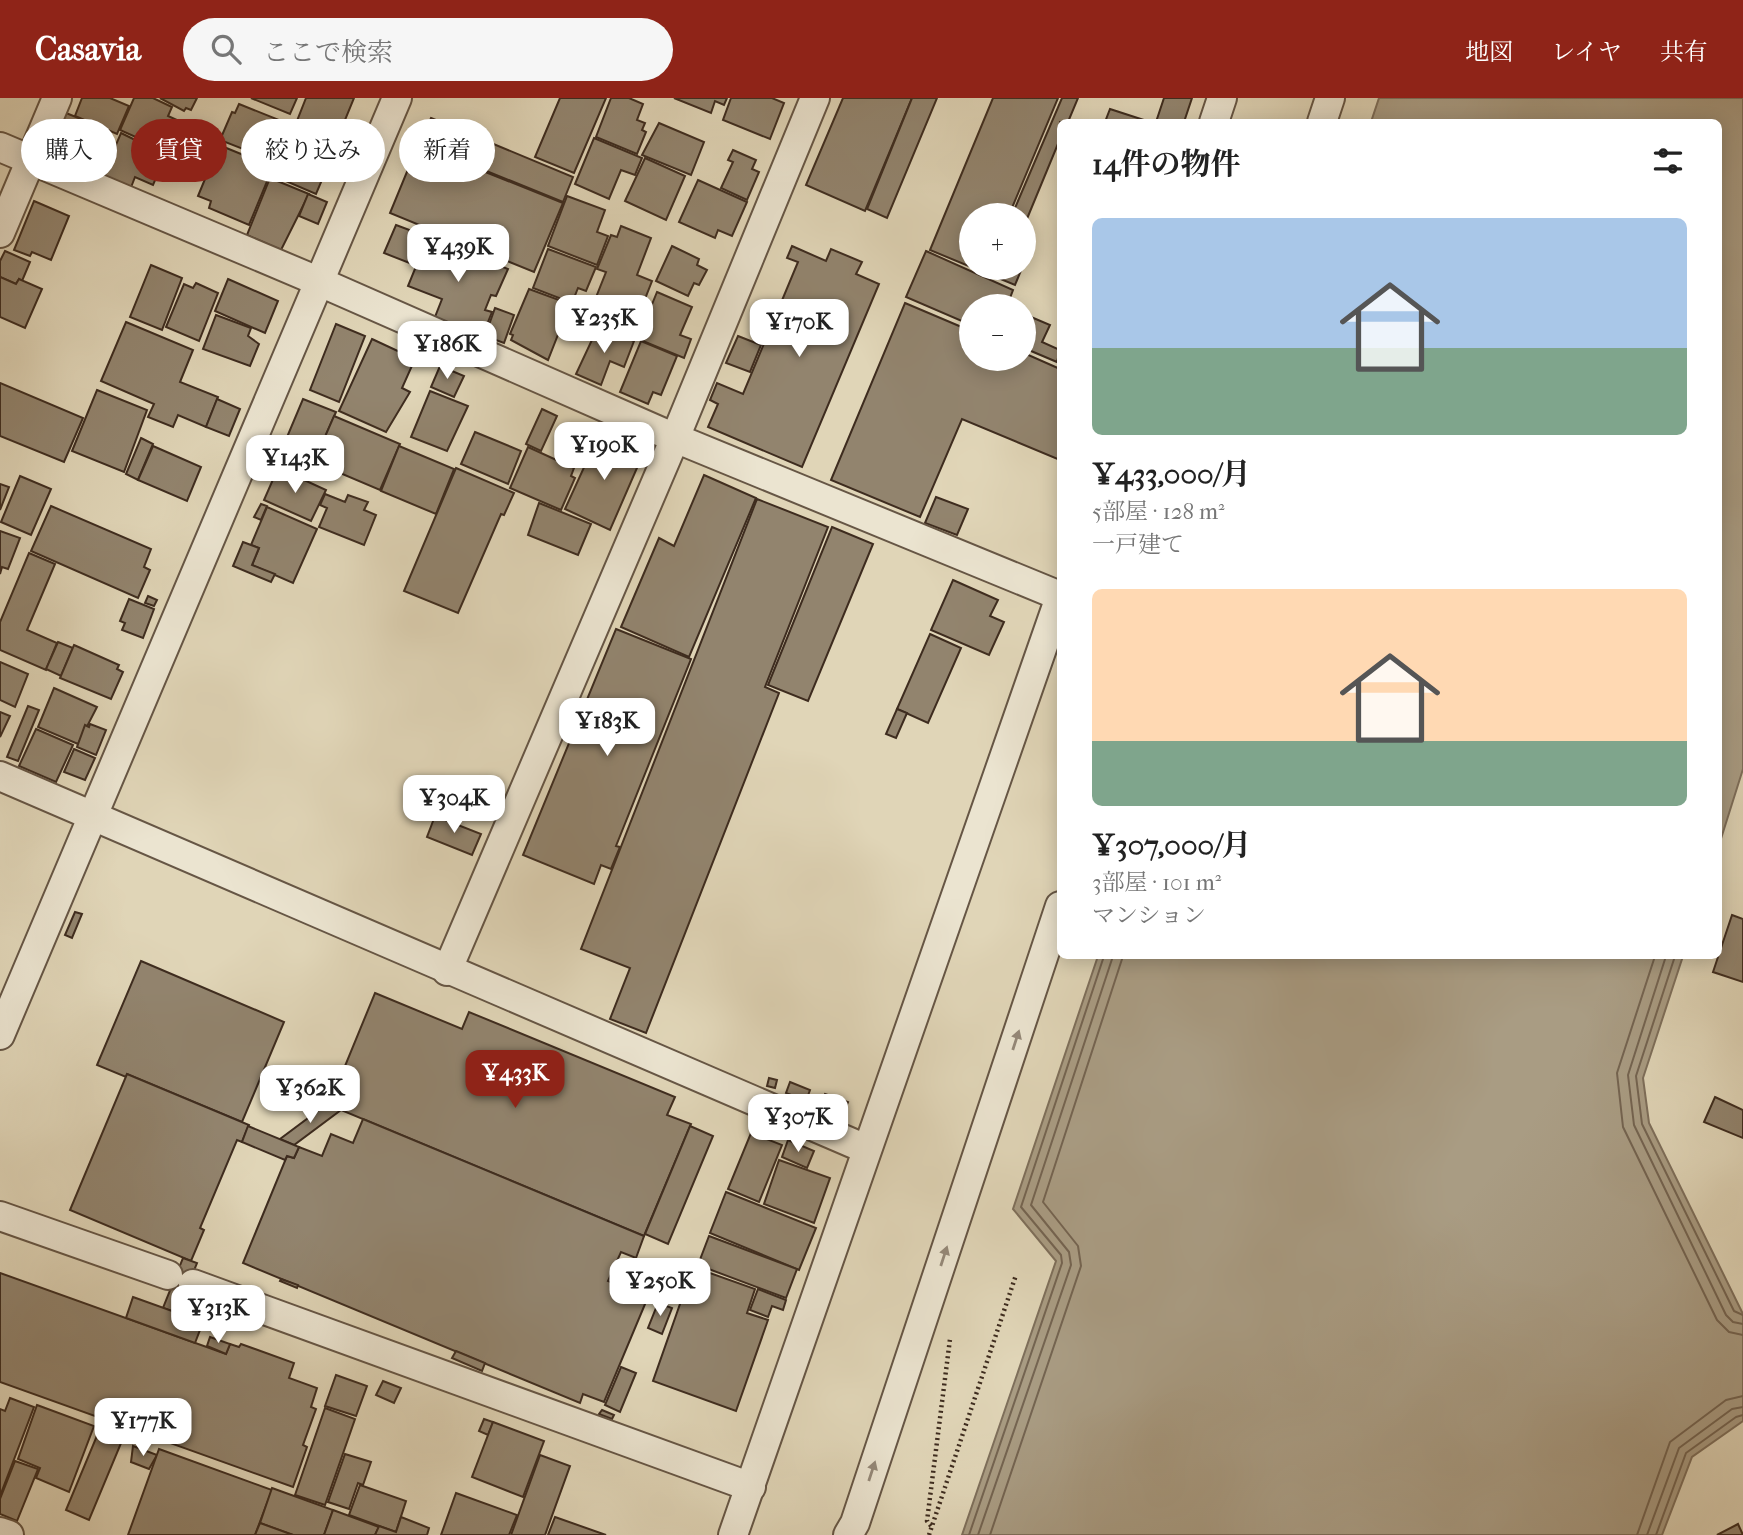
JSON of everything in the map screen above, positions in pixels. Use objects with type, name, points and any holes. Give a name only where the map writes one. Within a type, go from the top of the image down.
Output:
[{"type":"street","points":[[48,119],[57,98]]},
{"type":"street","points":[[0,1035],[397,98]]},
{"type":"street","points":[[447,971],[675,438],[815,98]]},
{"type":"street","points":[[1215,119],[1222,98]]},
{"type":"street","points":[[1323,119],[1330,98]]},
{"type":"street","points":[[0,147],[21,156]]},
{"type":"street","points":[[0,233],[22,182]]},
{"type":"street","points":[[83,182],[320,282],[675,438],[1057,595]]},
{"type":"street","points":[[733,1535],[1057,605]]},
{"type":"street","points":[[0,776],[447,971],[866,1149]]},
{"type":"street","points":[[848,1535],[923,1320],[1057,915]]},
{"type":"street","points":[[0,1216],[181,1279],[751,1487]]},
{"type":"street","points":[[0,1532],[9,1535]]},
{"type":"path","points":[[929,1535],[1016,1275]]},
{"type":"path","points":[[923,1320],[945,1328],[950,1340],[927,1521],[932,1527]]},
{"type":"water","points":[[1379,98],[1743,98],[1743,769],[1722,836],[1722,119],[1372,119]]},
{"type":"water","points":[[1097,959],[1682,959],[1643,1078],[1649,1123],[1743,1314],[1743,1421],[1692,1457],[1662,1535],[962,1535],[1056,1261],[1013,1209]]},
{"type":"building","points":[[82,98],[110,98],[129,106],[117,134],[117,119],[82,119],[75,116]]},
{"type":"building","points":[[134,98],[153,98],[172,107],[168,116],[175,119],[131,119],[131,135],[120,130]]},
{"type":"building","points":[[160,98],[197,98],[191,110],[186,108],[184,111]]},
{"type":"building","points":[[251,98],[297,98],[290,114]]},
{"type":"building","points":[[306,98],[354,98],[345,119],[298,119]]},
{"type":"building","points":[[560,98],[606,98],[574,173],[535,157]]},
{"type":"building","points":[[611,98],[629,98],[643,104],[637,120],[645,123],[642,130],[646,132],[637,154],[596,137]]},
{"type":"building","points":[[674,98],[727,98],[724,105],[715,101],[711,113]]},
{"type":"building","points":[[731,98],[772,98],[784,103],[770,139],[723,120]]},
{"type":"building","points":[[843,98],[912,98],[865,211],[806,185]]},
{"type":"building","points":[[912,98],[937,98],[887,218],[867,209]]},
{"type":"building","points":[[993,98],[1058,98],[1014,203],[959,203],[959,262],[930,250]]},
{"type":"building","points":[[1062,98],[1078,98],[1069,119],[1057,119],[1057,146],[1034,203],[1017,203]]},
{"type":"building","points":[[1164,98],[1192,98],[1185,119],[1157,119]]},
{"type":"building","points":[[239,104],[276,119],[241,119],[241,148],[227,143],[227,124],[232,112],[235,113]]},
{"type":"building","points":[[1110,109],[1141,119],[1106,119]]},
{"type":"building","points":[[61,111],[81,119],[58,119]]},
{"type":"building","points":[[659,123],[704,142],[691,175],[642,155]]},
{"type":"building","points":[[121,133],[131,138],[133,182],[130,190],[113,182],[117,182],[117,142]]},
{"type":"building","points":[[594,138],[642,158],[635,175],[621,170],[609,199],[575,184]]},
{"type":"building","points":[[495,145],[573,177],[563,202],[495,174]]},
{"type":"building","points":[[227,148],[241,154],[241,182],[267,182],[249,225],[209,208],[211,201],[198,196],[204,182],[227,182]]},
{"type":"building","points":[[733,150],[756,160],[752,169],[759,172],[747,200],[721,188],[733,162],[728,160]]},
{"type":"building","points":[[645,158],[685,176],[666,220],[625,201]]},
{"type":"building","points":[[495,176],[563,203],[534,272],[390,213],[403,182],[495,182]]},
{"type":"building","points":[[698,180],[747,202],[732,236],[718,230],[715,238],[679,222]]},
{"type":"building","points":[[268,182],[280,182],[309,194],[281,250],[247,235]]},
{"type":"building","points":[[288,182],[321,182],[316,194]]},
{"type":"building","points":[[308,194],[327,202],[318,224],[299,216]]},
{"type":"building","points":[[567,196],[605,210],[597,232],[608,236],[597,265],[548,246]]},
{"type":"building","points":[[34,201],[69,216],[51,260],[32,252],[30,256],[14,250]]},
{"type":"building","points":[[396,225],[423,235],[412,264],[384,253]]},
{"type":"building","points":[[621,226],[651,238],[637,275],[652,281],[632,332],[589,315],[606,272],[597,269],[611,235],[617,237]]},
{"type":"building","points":[[428,237],[508,269],[496,296],[491,295],[485,310],[492,312],[482,337],[435,317],[442,299],[408,286]]},
{"type":"building","points":[[672,246],[699,259],[697,265],[707,270],[699,285],[694,283],[688,296],[656,281]]},
{"type":"building","points":[[792,246],[826,261],[831,249],[862,262],[856,274],[879,284],[802,467],[708,427],[718,404],[710,400],[717,383],[743,394],[798,262],[787,258]]},
{"type":"building","points":[[548,249],[596,267],[586,291],[578,288],[572,303],[533,288]]},
{"type":"building","points":[[5,251],[30,262],[22,281],[19,279],[16,284],[0,277],[0,261]]},
{"type":"building","points":[[926,251],[959,266],[959,280],[991,280],[1013,290],[1012,294],[959,294],[959,320],[906,297]]},
{"type":"building","points":[[151,265],[182,278],[162,330],[130,317]]},
{"type":"building","points":[[0,277],[16,284],[19,279],[42,289],[25,328],[0,317]]},
{"type":"building","points":[[228,279],[278,301],[265,333],[215,311]]},
{"type":"building","points":[[1003,280],[1017,280],[1015,285]]},
{"type":"building","points":[[196,283],[218,293],[199,341],[166,327],[184,284],[193,288]]},
{"type":"building","points":[[529,289],[570,304],[548,360],[511,340],[513,335],[510,334]]},
{"type":"building","points":[[657,292],[692,307],[680,335],[691,339],[684,358],[638,339]]},
{"type":"building","points":[[905,303],[959,326],[959,371],[1036,371],[1036,358],[1057,368],[1057,459],[962,419],[920,517],[831,480]]},
{"type":"building","points":[[495,308],[514,315],[504,343],[485,336]]},
{"type":"building","points":[[216,315],[251,328],[248,336],[259,344],[250,366],[203,349]]},
{"type":"building","points":[[1036,319],[1050,325],[1042,342],[1057,349],[1057,362],[1036,353]]},
{"type":"building","points":[[126,322],[193,350],[180,382],[218,397],[206,427],[178,415],[173,427],[148,417],[154,404],[101,381]]},
{"type":"building","points":[[336,324],[365,336],[339,402],[310,390]]},
{"type":"building","points":[[598,327],[634,341],[624,367],[610,361],[601,385],[576,374]]},
{"type":"building","points":[[738,336],[761,345],[750,372],[726,363]]},
{"type":"building","points":[[372,339],[415,359],[402,388],[410,392],[386,432],[339,411]]},
{"type":"building","points":[[641,341],[677,356],[661,395],[653,392],[648,404],[620,392]]},
{"type":"building","points":[[440,366],[464,376],[454,397],[431,387]]},
{"type":"building","points":[[0,383],[83,418],[64,462],[0,436]]},
{"type":"building","points":[[97,390],[147,410],[124,472],[72,451]]},
{"type":"building","points":[[430,391],[468,406],[447,451],[411,437]]},
{"type":"building","points":[[217,399],[240,409],[229,436],[206,427]]},
{"type":"building","points":[[303,399],[336,412],[314,462],[282,449]]},
{"type":"building","points":[[542,409],[557,416],[541,451],[526,444]]},
{"type":"building","points":[[334,416],[400,444],[380,490],[314,462]]},
{"type":"building","points":[[601,430],[628,442],[623,454],[640,461],[610,530],[565,509]]},
{"type":"building","points":[[475,432],[521,451],[508,484],[461,464]]},
{"type":"building","points":[[141,438],[153,444],[138,480],[126,474]]},
{"type":"building","points":[[153,446],[201,467],[187,501],[138,480]]},
{"type":"building","points":[[399,446],[454,469],[436,514],[381,491]]},
{"type":"building","points":[[528,447],[574,468],[571,476],[575,478],[561,510],[510,488]]},
{"type":"building","points":[[278,468],[326,490],[311,521],[264,500]]},
{"type":"building","points":[[456,468],[514,493],[504,515],[501,514],[458,613],[404,591]]},
{"type":"building","points":[[704,475],[756,498],[689,657],[621,627],[659,538],[674,546]]},
{"type":"building","points":[[20,476],[51,489],[31,535],[1,522]]},
{"type":"building","points":[[0,484],[9,487],[0,510]]},
{"type":"building","points":[[325,494],[345,502],[348,495],[368,502],[364,510],[376,515],[364,545],[319,527],[327,508],[320,505]]},
{"type":"building","points":[[936,497],[968,509],[957,535],[925,523]]},
{"type":"building","points":[[757,499],[828,527],[765,687],[779,693],[646,1033],[610,1019],[630,968],[581,949]]},
{"type":"building","points":[[539,503],[591,524],[578,555],[528,535]]},
{"type":"building","points":[[261,504],[267,506],[261,520],[254,517]]},
{"type":"building","points":[[51,506],[151,549],[144,567],[150,570],[138,598],[31,551]]},
{"type":"building","points":[[267,507],[317,529],[293,583],[252,565],[259,548],[251,545]]},
{"type":"building","points":[[832,527],[873,544],[808,701],[768,685]]},
{"type":"building","points":[[0,531],[20,538],[8,569],[2,567],[0,574]]},
{"type":"building","points":[[243,542],[259,548],[252,565],[275,574],[271,582],[233,566]]},
{"type":"building","points":[[29,553],[55,564],[27,630],[57,643],[46,670],[0,650],[0,622]]},
{"type":"building","points":[[953,580],[998,600],[990,616],[1004,622],[989,655],[931,630]]},
{"type":"building","points":[[148,596],[157,600],[154,606],[145,603]]},
{"type":"building","points":[[129,599],[154,609],[143,638],[122,630],[125,623],[120,621]]},
{"type":"building","points":[[616,629],[691,659],[616,846],[620,847],[611,869],[601,865],[594,884],[523,855]]},
{"type":"building","points":[[930,634],[961,648],[928,723],[897,709]]},
{"type":"building","points":[[58,642],[73,648],[61,676],[46,669]]},
{"type":"building","points":[[74,645],[119,665],[117,669],[123,672],[111,699],[60,678]]},
{"type":"building","points":[[0,662],[28,674],[15,707],[0,700]]},
{"type":"building","points":[[54,688],[97,707],[78,744],[38,727]]},
{"type":"building","points":[[28,706],[39,710],[18,761],[7,757]]},
{"type":"building","points":[[897,709],[907,713],[896,738],[886,734]]},
{"type":"building","points":[[0,712],[10,716],[0,737]]},
{"type":"building","points":[[90,724],[106,730],[96,755],[77,747],[85,725],[89,727]]},
{"type":"building","points":[[36,729],[73,745],[56,782],[19,766]]},
{"type":"building","points":[[74,749],[95,758],[85,780],[64,772]]},
{"type":"building","points":[[435,816],[481,834],[472,855],[427,837]]},
{"type":"building","points":[[75,912],[82,914],[72,938],[65,935]]},
{"type":"building","points":[[1732,915],[1743,919],[1743,982],[1713,972],[1717,959],[1722,959],[1722,945]]},
{"type":"building","points":[[141,961],[284,1022],[242,1122],[127,1074],[126,1077],[97,1065]]},
{"type":"building","points":[[375,993],[462,1029],[469,1012],[675,1097],[667,1115],[691,1124],[644,1236],[329,1105]]},
{"type":"building","points":[[127,1074],[249,1125],[242,1142],[237,1140],[200,1228],[204,1230],[191,1261],[70,1210]]},
{"type":"building","points":[[769,1078],[777,1080],[775,1088],[767,1086]]},
{"type":"building","points":[[790,1082],[810,1090],[806,1101],[786,1093]]},
{"type":"building","points":[[825,1094],[848,1102],[843,1114],[821,1106]]},
{"type":"building","points":[[1715,1097],[1743,1110],[1743,1138],[1704,1122]]},
{"type":"building","points":[[327,1104],[341,1110],[294,1145],[280,1139]]},
{"type":"building","points":[[363,1119],[644,1236],[636,1258],[621,1252],[608,1281],[648,1297],[604,1402],[583,1394],[580,1403],[243,1263],[287,1156],[294,1158],[299,1147],[322,1156],[331,1134],[353,1143]]},
{"type":"building","points":[[248,1126],[299,1147],[294,1158],[287,1156],[285,1160],[242,1142]]},
{"type":"building","points":[[690,1126],[713,1136],[668,1244],[645,1234]]},
{"type":"building","points":[[751,1133],[782,1145],[759,1202],[728,1189]]},
{"type":"building","points":[[788,1140],[814,1151],[807,1168],[782,1157]]},
{"type":"building","points":[[779,1160],[830,1178],[814,1223],[764,1204]]},
{"type":"building","points":[[726,1192],[816,1228],[799,1270],[710,1233]]},
{"type":"building","points":[[709,1236],[797,1269],[786,1298],[698,1265]]},
{"type":"building","points":[[183,1258],[197,1263],[177,1313],[163,1308]]},
{"type":"building","points":[[693,1267],[755,1289],[747,1313],[768,1320],[736,1411],[653,1381]]},
{"type":"building","points":[[0,1273],[226,1354],[230,1344],[239,1347],[241,1344],[294,1363],[289,1378],[317,1388],[311,1407],[316,1409],[303,1445],[307,1447],[293,1487],[0,1382]]},
{"type":"building","points":[[281,1279],[298,1285],[297,1288],[280,1281]]},
{"type":"building","points":[[758,1289],[786,1300],[783,1310],[772,1306],[768,1317],[750,1310]]},
{"type":"building","points":[[133,1297],[203,1322],[195,1343],[126,1318]]},
{"type":"building","points":[[658,1303],[672,1308],[662,1334],[648,1328]]},
{"type":"building","points":[[210,1337],[230,1344],[226,1354],[207,1346]]},
{"type":"building","points":[[456,1351],[485,1363],[482,1371],[452,1358]]},
{"type":"building","points":[[621,1367],[636,1373],[620,1412],[605,1405]]},
{"type":"building","points":[[336,1375],[367,1386],[356,1416],[325,1406]]},
{"type":"building","points":[[383,1381],[401,1388],[394,1403],[376,1395]]},
{"type":"building","points":[[10,1398],[34,1407],[0,1496],[0,1409],[5,1411]]},
{"type":"building","points":[[37,1405],[94,1426],[69,1492],[36,1478],[40,1468],[18,1459]]},
{"type":"building","points":[[325,1408],[355,1419],[325,1505],[295,1495]]},
{"type":"building","points":[[602,1410],[614,1415],[612,1419],[599,1414]]},
{"type":"building","points":[[484,1419],[493,1422],[488,1435],[479,1431]]},
{"type":"building","points":[[493,1422],[544,1441],[523,1497],[472,1477]]},
{"type":"building","points":[[101,1426],[124,1436],[89,1520],[66,1510]]},
{"type":"building","points":[[133,1446],[157,1455],[149,1469],[131,1462]]},
{"type":"building","points":[[159,1449],[272,1490],[255,1535],[128,1535]]},
{"type":"building","points":[[345,1454],[371,1462],[363,1485],[358,1483],[349,1509],[328,1502]]},
{"type":"building","points":[[540,1455],[570,1466],[545,1535],[511,1535]]},
{"type":"building","points":[[15,1461],[38,1469],[17,1521],[0,1514],[0,1499]]},
{"type":"building","points":[[360,1485],[406,1501],[396,1532],[349,1515]]},
{"type":"building","points":[[272,1488],[333,1510],[324,1535],[293,1535],[260,1523]]},
{"type":"building","points":[[456,1493],[517,1515],[509,1535],[441,1535]]},
{"type":"building","points":[[333,1510],[379,1527],[375,1535],[324,1535]]},
{"type":"building","points":[[401,1517],[429,1528],[427,1535],[375,1535],[379,1526],[396,1532]]},
{"type":"building","points":[[555,1517],[606,1535],[548,1535]]},
{"type":"building","points":[[260,1523],[293,1535],[255,1535]]},
{"type":"building","points":[[1738,1524],[1743,1535],[1717,1535]]}]
